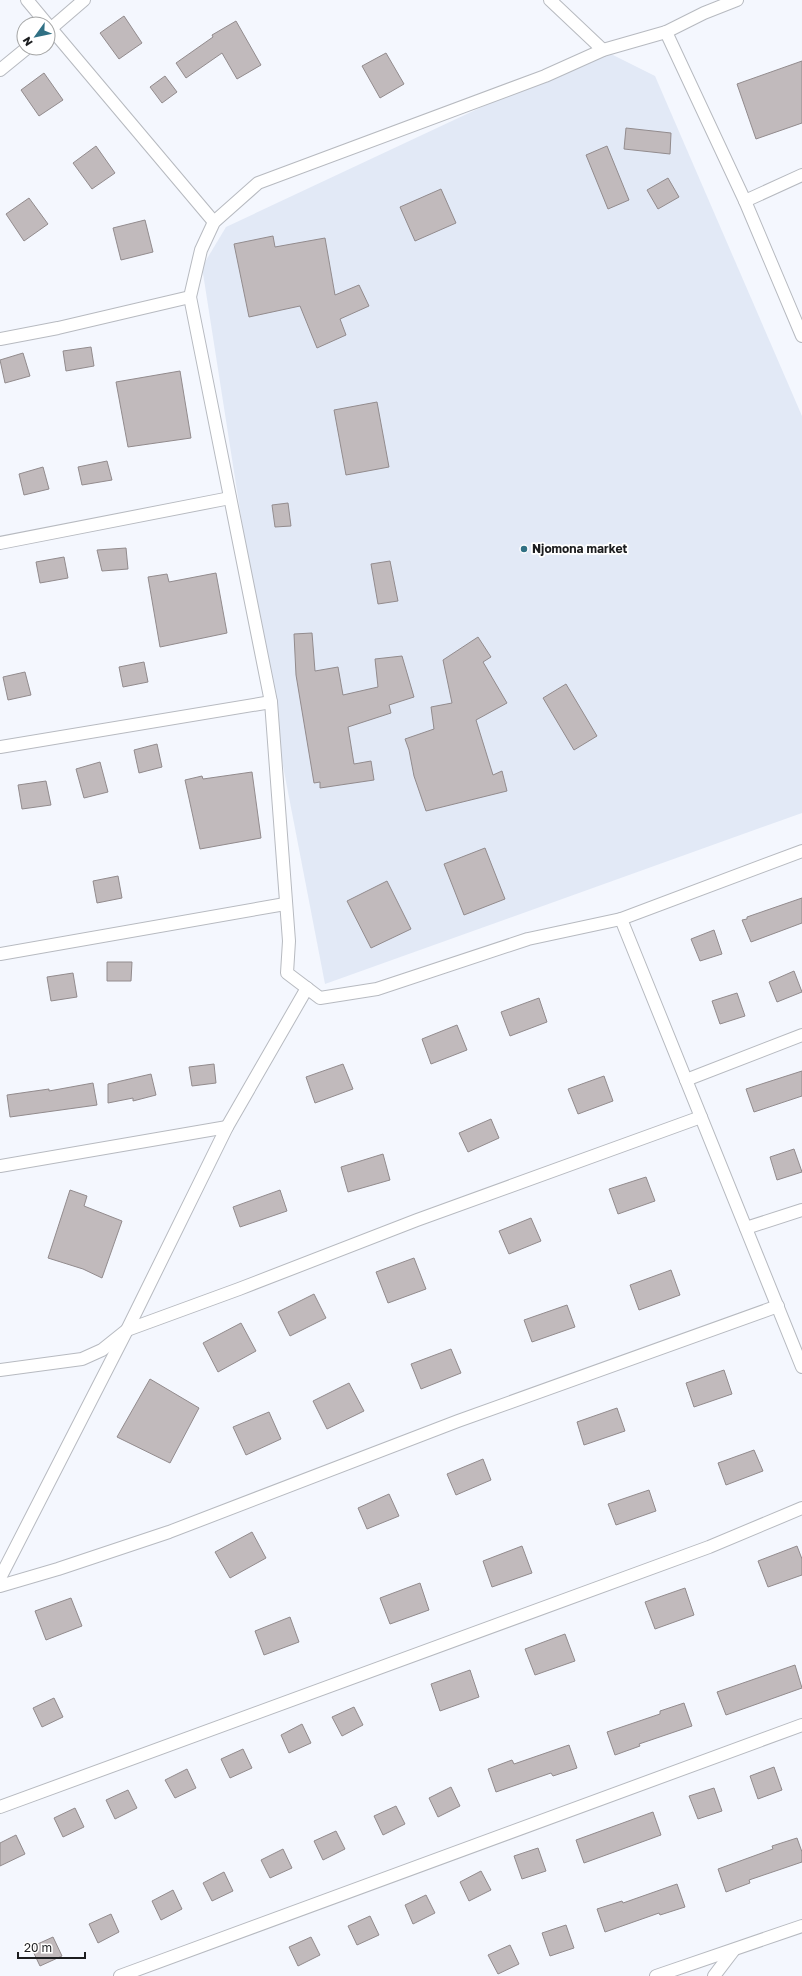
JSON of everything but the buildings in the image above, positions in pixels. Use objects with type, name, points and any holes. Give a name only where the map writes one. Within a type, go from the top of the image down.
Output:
[{"type":"lane","points":[[27,0],[39,16]]},
{"type":"lane","points":[[56,21],[84,0]]},
{"type":"lane","points":[[550,0],[603,50]]},
{"type":"lane","points":[[737,0],[704,13],[666,32],[603,50],[545,76],[258,183],[214,222],[201,250],[190,297],[270,702],[289,941],[287,973],[320,998],[377,989],[528,939],[621,919],[802,851]]},
{"type":"lane","points":[[666,32],[745,200],[802,336]]},
{"type":"lane","points":[[56,36],[214,222]]},
{"type":"lane","points":[[0,70],[17,56]]},
{"type":"lane","points":[[745,200],[802,175]]},
{"type":"lane","points":[[0,339],[58,328],[190,297]]},
{"type":"lane","points":[[0,543],[230,498]]},
{"type":"lane","points":[[0,747],[270,702]]},
{"type":"lane","points":[[0,954],[285,904]]},
{"type":"lane","points":[[621,919],[802,1367]]},
{"type":"lane","points":[[0,1578],[128,1330],[227,1128],[307,988]]},
{"type":"lane","points":[[686,1080],[802,1035]]},
{"type":"lane","points":[[0,1370],[82,1359],[102,1350],[128,1330],[417,1220],[701,1117]]},
{"type":"lane","points":[[0,1166],[227,1128]]},
{"type":"lane","points":[[746,1228],[802,1210]]},
{"type":"lane","points":[[0,1586],[58,1569],[170,1532],[458,1421],[778,1306]]},
{"type":"lane","points":[[0,1807],[709,1547],[802,1508]]},
{"type":"lane","points":[[120,1976],[802,1724]]},
{"type":"lane","points":[[656,1976],[802,1926]]},
{"type":"lane","points":[[714,1976],[733,1950]]},
{"type":"shaded area","name":"Njomona market","points":[[603,50],[655,76],[802,416],[802,813],[325,984],[267,683],[202,267],[226,227]]},
{"type":"place","name":"Njomona market","points":[[524,549]]}]
